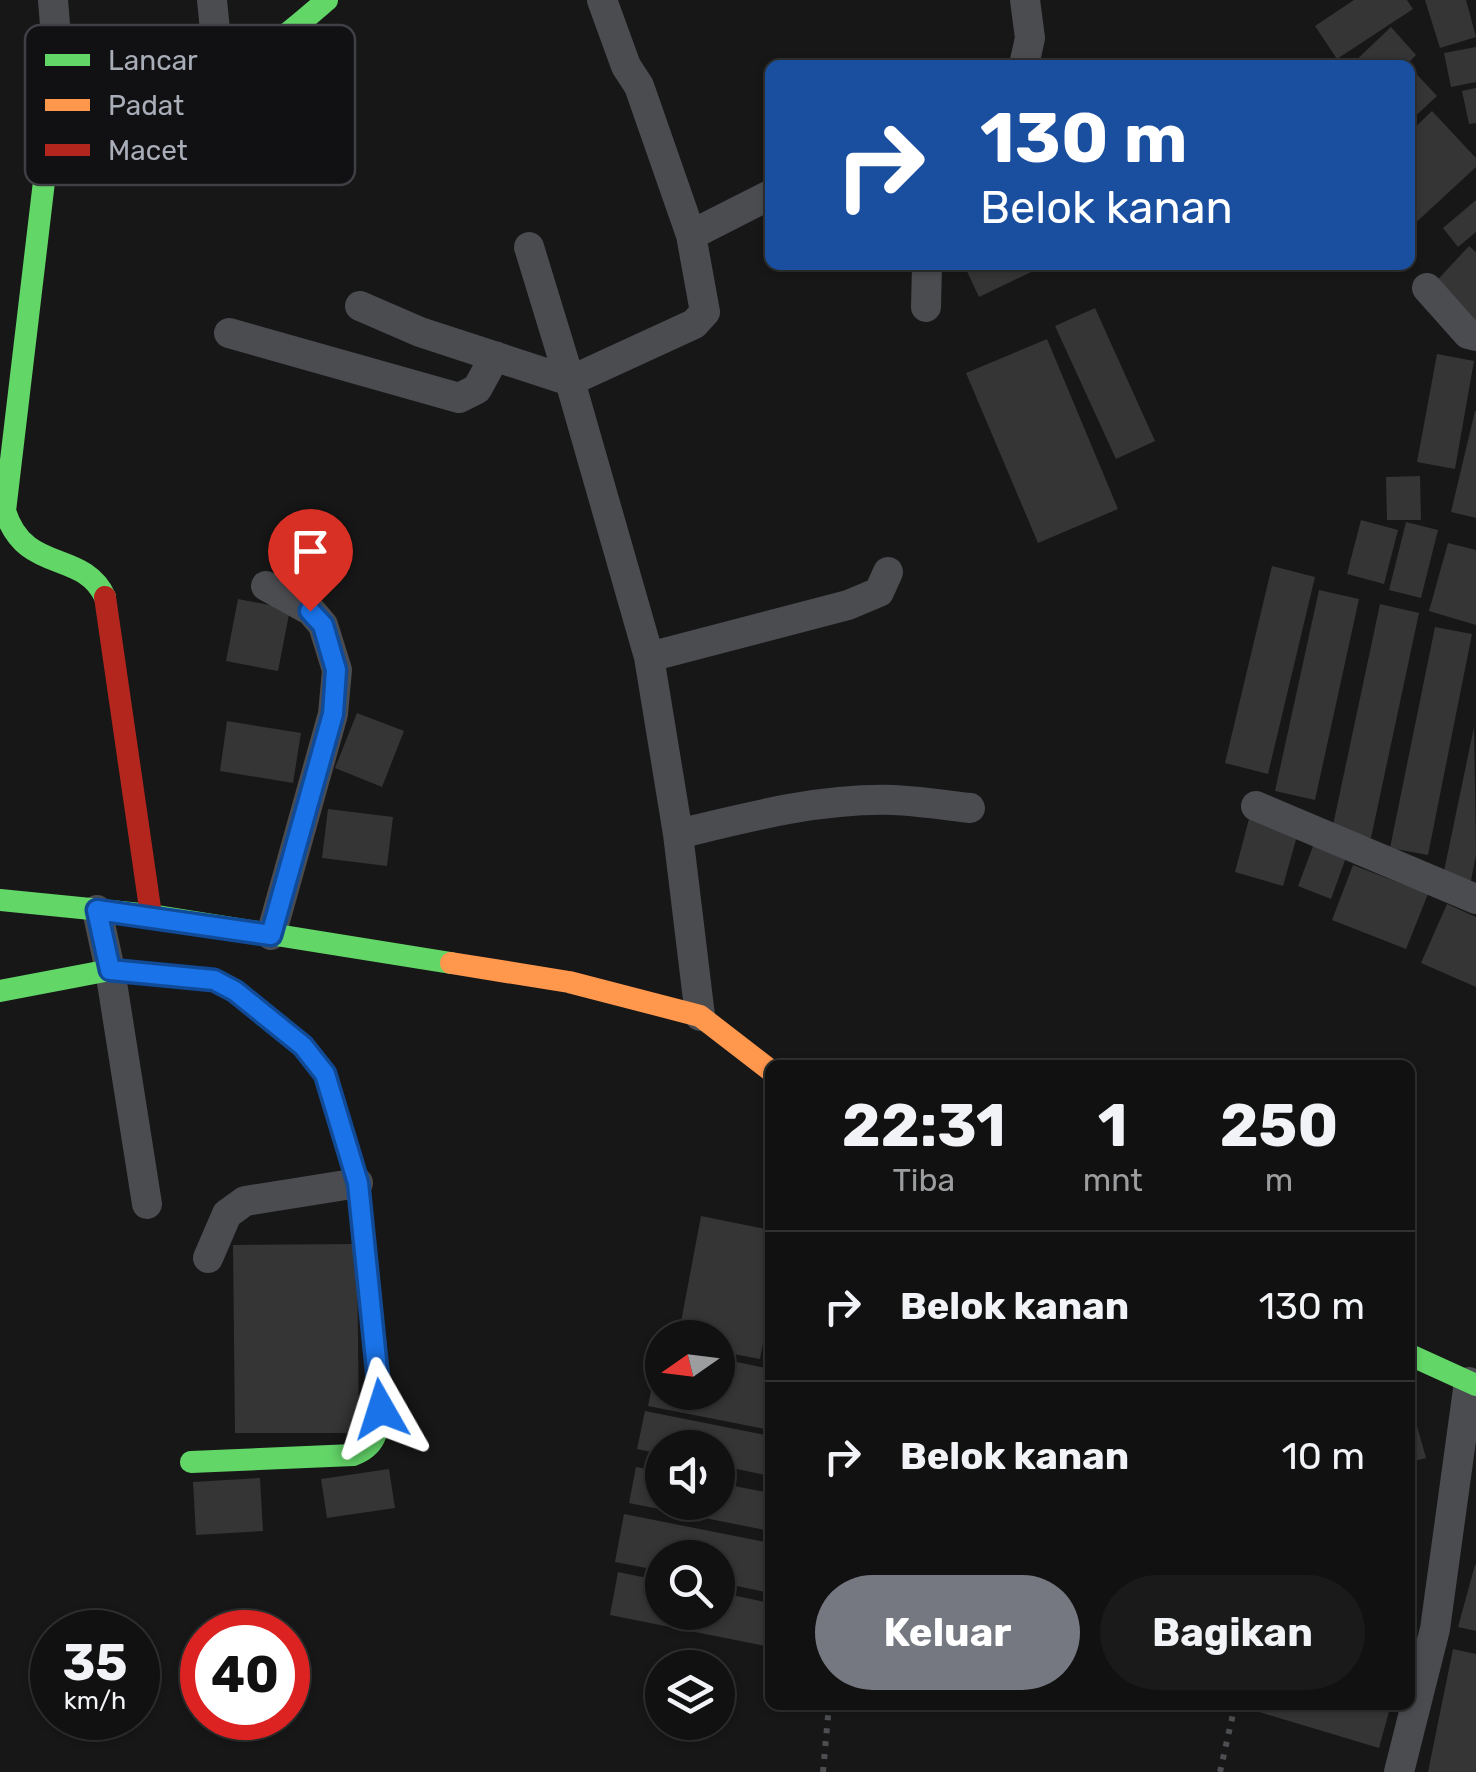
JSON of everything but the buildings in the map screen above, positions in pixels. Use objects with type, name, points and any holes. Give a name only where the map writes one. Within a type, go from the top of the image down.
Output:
[{"type":"street","points":[[53,0],[55,25]]},
{"type":"street","points":[[212,0],[215,25]]},
{"type":"street","points":[[298,25],[327,0]]},
{"type":"street","points":[[360,306],[420,332],[570,381],[700,321],[706,308],[691,235],[639,86],[626,66],[602,0]]},
{"type":"street","points":[[1025,0],[1030,38],[1025,60]]},
{"type":"street","points":[[44,185],[5,511],[15,541],[28,552],[85,571],[104,593],[152,915]]},
{"type":"street","points":[[691,235],[765,198]]},
{"type":"street","points":[[530,248],[649,657],[678,834],[700,1016]]},
{"type":"street","points":[[926,270],[926,307]]},
{"type":"street","points":[[1427,288],[1468,334],[1476,336]]},
{"type":"street","points":[[229,333],[459,398],[477,389],[495,356]]},
{"type":"street","points":[[649,657],[848,606],[879,592],[888,572]]},
{"type":"street","points":[[266,586],[310,611],[323,625],[336,670],[333,714],[271,935]]},
{"type":"street","points":[[678,834],[774,810],[856,802],[892,800],[970,808]]},
{"type":"street","points":[[1256,806],[1476,899]]},
{"type":"street","points":[[0,900],[152,915],[570,982],[700,1016],[765,1066]]},
{"type":"street","points":[[97,910],[147,1204]]},
{"type":"street","points":[[0,990],[110,970],[214,980],[235,991],[303,1046],[325,1074],[358,1183],[381,1409],[374,1446],[353,1455],[191,1462]]},
{"type":"street","points":[[208,1258],[227,1214],[245,1201],[358,1183]]},
{"type":"street","points":[[1415,1357],[1473,1384],[1435,1629],[1415,1708]]},
{"type":"street","points":[[1399,1772],[1415,1710]]},
{"type":"path","points":[[823,1772],[829,1710]]},
{"type":"path","points":[[1220,1772],[1233,1710]]},
{"type":"traffic: fast","points":[[297,25],[327,0]]},
{"type":"traffic: fast","points":[[44,185],[5,511],[26,545],[83,572],[105,597]]},
{"type":"traffic: fast","points":[[0,900],[151,915],[451,963]]},
{"type":"traffic: fast","points":[[0,991],[110,970],[214,980],[235,991],[303,1047],[325,1074],[358,1183],[381,1409],[377,1431],[367,1448],[353,1455],[191,1462]]},
{"type":"traffic: fast","points":[[1415,1357],[1476,1385]]},
{"type":"traffic: slow","points":[[451,963],[569,982],[700,1016],[765,1066]]},
{"type":"traffic: jam","points":[[105,597],[151,915]]},
{"type":"route","points":[[310,611],[323,625],[336,670],[333,714],[271,935],[97,910],[110,970],[214,980],[235,991],[303,1046],[325,1074],[358,1183],[381,1409]]}]
